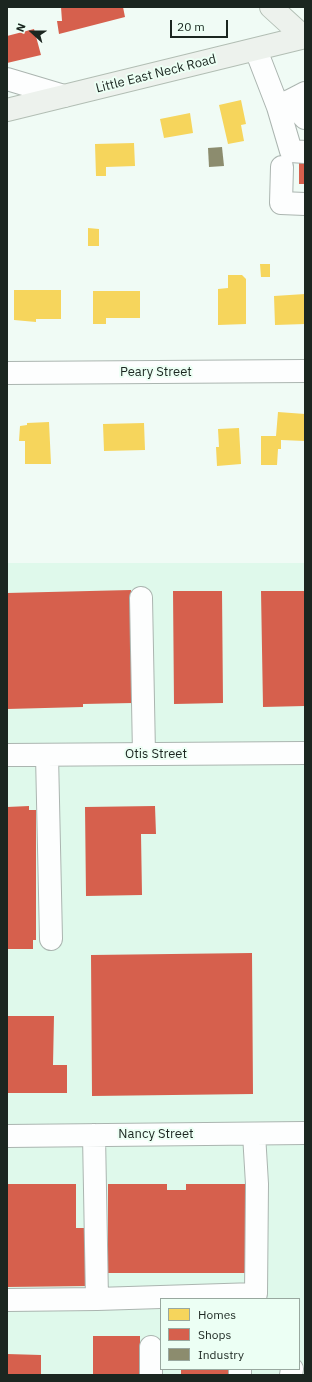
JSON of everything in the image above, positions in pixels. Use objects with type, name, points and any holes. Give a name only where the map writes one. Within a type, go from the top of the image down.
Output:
[{"type":"main road","points":[[271,7],[304,37]]},
{"type":"main road","name":"Little East Neck Road","points":[[7,110],[304,37]]},
{"type":"street","points":[[256,50],[295,100],[305,118]]},
{"type":"street","points":[[7,79],[64,96]]},
{"type":"street","points":[[295,100],[291,151],[305,152]]},
{"type":"street","points":[[282,167],[281,203],[305,204]]},
{"type":"street","name":"Peary Street","points":[[7,373],[305,371]]},
{"type":"street","points":[[141,598],[144,754]]},
{"type":"street","name":"Otis Street","points":[[7,755],[305,753]]},
{"type":"street","points":[[47,755],[51,939]]},
{"type":"street","name":"Nancy Street","points":[[7,1136],[305,1133]]},
{"type":"street","points":[[7,1300],[256,1294],[257,1184],[254,1134]]},
{"type":"street","points":[[94,1135],[97,1299]]},
{"type":"street","points":[[151,1347],[151,1375]]},
{"type":"shaded area","points":[[7,563],[305,563],[305,1375],[7,1375]]},
{"type":"building: Homes","points":[[241,100],[246,124],[241,125],[244,141],[228,144],[219,105]]},
{"type":"building: Homes","points":[[190,113],[193,133],[164,138],[160,119]]},
{"type":"building: Homes","points":[[134,143],[135,166],[106,167],[106,176],[96,176],[95,144]]},
{"type":"building: Homes","points":[[88,228],[99,229],[99,246],[88,246]]},
{"type":"building: Homes","points":[[260,264],[270,264],[270,277],[261,277]]},
{"type":"building: Homes","points":[[228,275],[242,275],[246,279],[246,324],[218,325],[218,289],[228,288]]},
{"type":"building: Homes","points":[[14,290],[61,290],[61,319],[36,319],[36,322],[14,320]]},
{"type":"building: Homes","points":[[93,291],[140,291],[140,318],[106,318],[106,324],[93,324]]},
{"type":"building: Homes","points":[[305,294],[305,324],[275,325],[274,296]]},
{"type":"building: Homes","points":[[278,412],[305,414],[305,441],[281,440],[281,449],[278,449],[277,465],[261,465],[261,436],[276,436]]},
{"type":"building: Homes","points":[[49,422],[51,464],[25,464],[25,441],[19,441],[20,426],[27,425],[27,423]]},
{"type":"building: Homes","points":[[144,423],[145,450],[104,451],[103,424]]},
{"type":"building: Homes","points":[[239,428],[241,464],[217,466],[216,447],[219,447],[218,429]]},
{"type":"building: Shops","points":[[61,7],[123,7],[125,17],[59,34],[57,21],[62,21]]},
{"type":"building: Shops","points":[[34,29],[41,55],[7,63],[7,36]]},
{"type":"building: Shops","points":[[299,157],[305,157],[305,184],[299,184]]},
{"type":"building: Shops","points":[[131,590],[133,703],[83,704],[83,707],[7,709],[7,593]]},
{"type":"building: Shops","points":[[173,591],[222,591],[223,703],[174,704]]},
{"type":"building: Shops","points":[[261,591],[305,591],[305,706],[263,707]]},
{"type":"building: Shops","points":[[29,806],[29,810],[36,810],[36,940],[33,940],[33,949],[7,949],[7,807]]},
{"type":"building: Shops","points":[[155,806],[156,834],[141,834],[142,895],[86,896],[85,807]]},
{"type":"building: Shops","points":[[252,953],[253,1094],[92,1096],[91,955]]},
{"type":"building: Shops","points":[[7,1016],[54,1016],[53,1065],[67,1065],[67,1093],[7,1093]]},
{"type":"building: Shops","points":[[7,1184],[76,1184],[76,1228],[89,1228],[89,1286],[7,1287]]},
{"type":"building: Shops","points":[[108,1184],[167,1184],[167,1190],[186,1190],[186,1184],[250,1184],[250,1273],[108,1273]]},
{"type":"building: Shops","points":[[93,1336],[140,1336],[140,1375],[93,1375]]},
{"type":"building: Shops","points":[[7,1354],[41,1355],[41,1375],[7,1375]]},
{"type":"building: Shops","points":[[181,1370],[229,1370],[229,1375],[181,1375]]},
{"type":"building: Industry","points":[[222,147],[224,166],[209,167],[208,148]]}]
